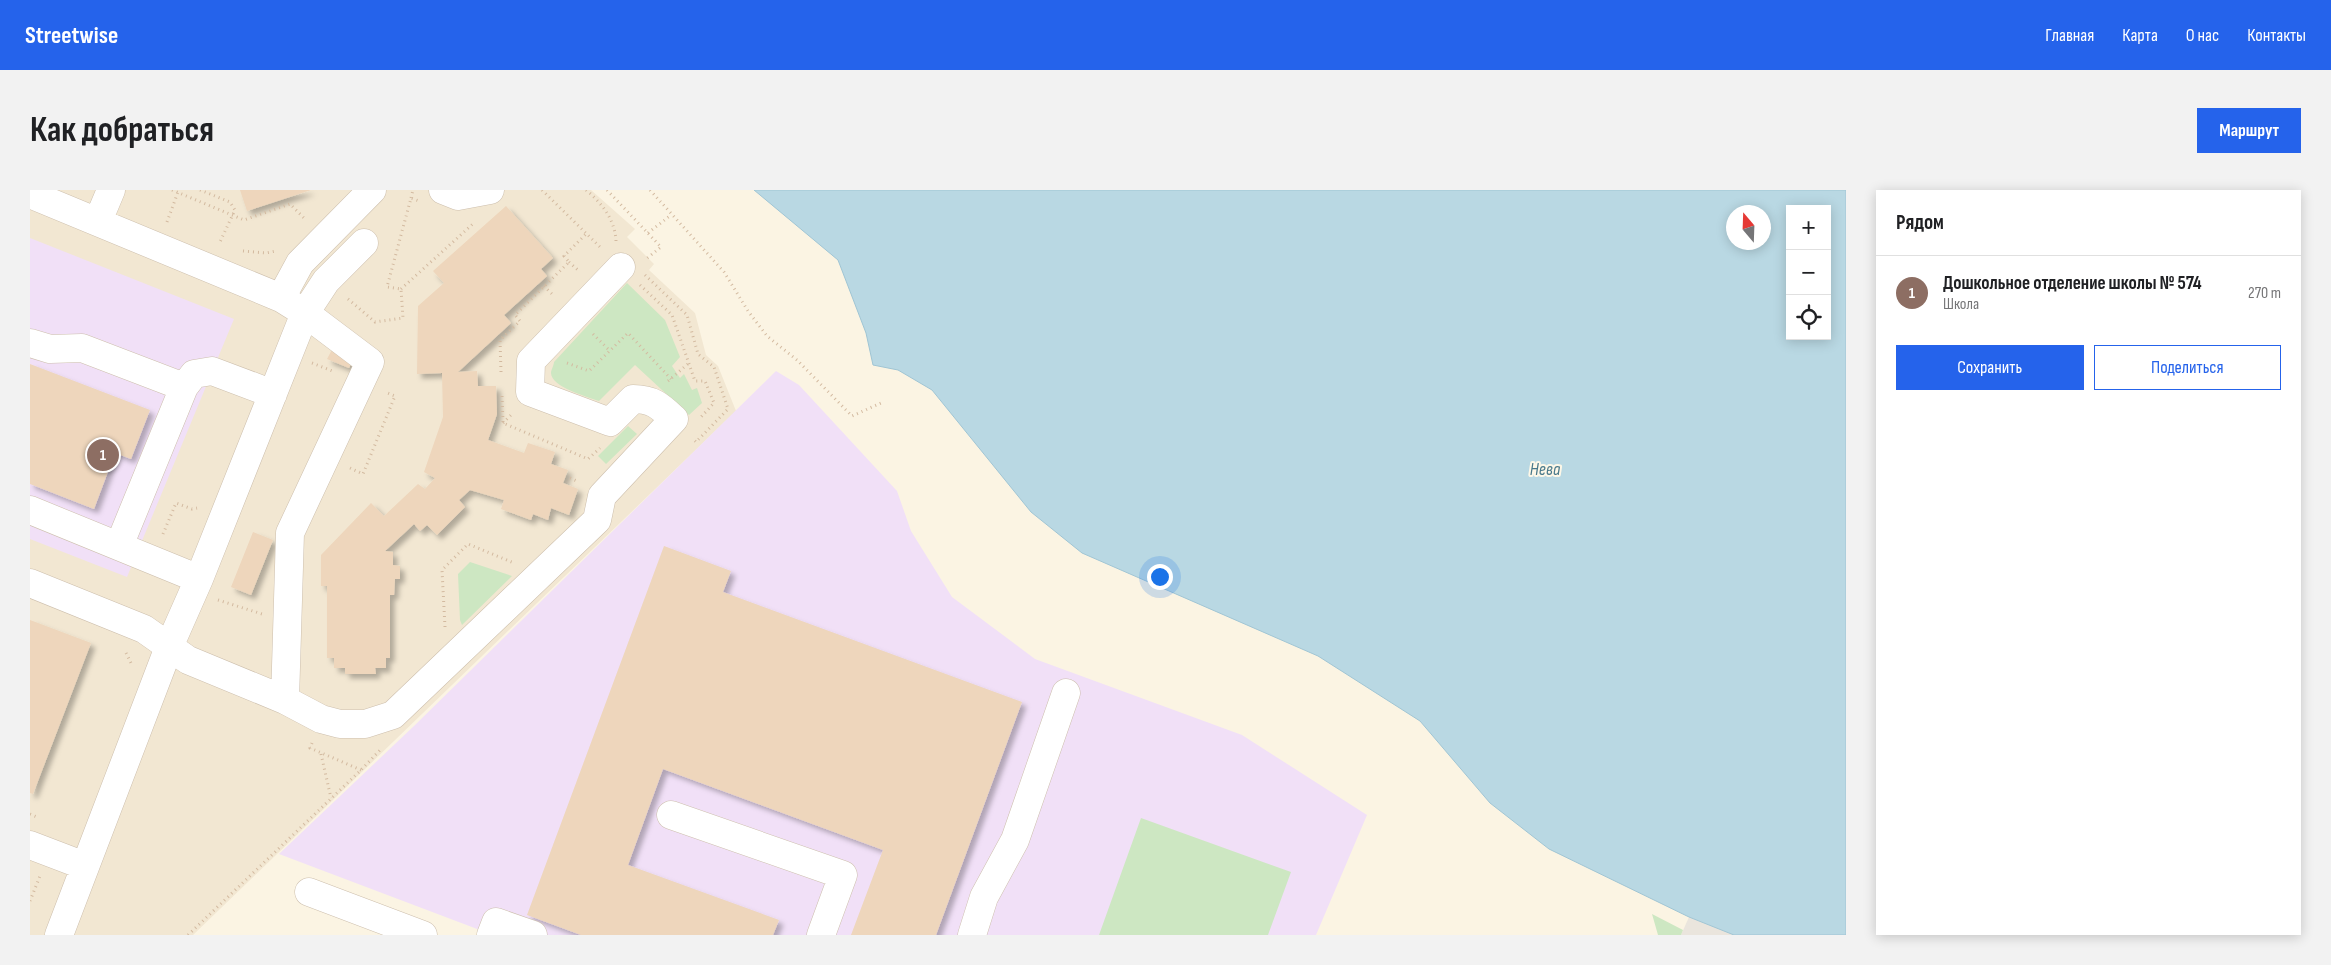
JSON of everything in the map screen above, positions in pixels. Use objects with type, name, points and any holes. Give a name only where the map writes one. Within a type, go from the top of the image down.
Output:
[{"type":"lane","points":[[98,221],[111,190]]},
{"type":"lane","points":[[281,298],[300,263],[372,190]]},
{"type":"lane","points":[[432,196],[458,196],[490,190]]},
{"type":"lane","points":[[30,194],[281,298],[305,313],[370,362],[290,533],[285,700]]},
{"type":"lane","points":[[58,935],[169,647],[206,588],[273,394],[305,313],[326,281],[364,243]]},
{"type":"lane","points":[[30,583],[144,628],[188,660],[285,700],[321,719],[340,724],[365,724],[393,715],[597,520],[602,496],[674,420],[657,403],[646,399],[633,399],[610,422],[536,396],[530,392],[531,361],[630,261]]},
{"type":"lane","points":[[30,343],[50,350],[82,348],[184,387]]},
{"type":"lane","points":[[119,546],[184,387],[194,374],[212,371],[273,394]]},
{"type":"lane","points":[[30,510],[119,546],[206,588]]},
{"type":"lane","points":[[972,935],[984,897],[1015,840],[1066,692]]},
{"type":"lane","points":[[671,814],[842,874],[821,935]]},
{"type":"lane","points":[[30,844],[85,866]]},
{"type":"lane","points":[[308,892],[423,935]]},
{"type":"lane","points":[[491,935],[496,922],[533,935]]},
{"type":"path","points":[[172,190],[244,220],[290,204],[307,221]]},
{"type":"path","points":[[200,190],[230,202],[235,210],[219,244]]},
{"type":"path","points":[[402,289],[387,286],[413,190]]},
{"type":"path","points":[[586,190],[602,205],[612,221],[630,261],[686,315],[698,354],[714,368],[728,409],[696,442],[687,432]]},
{"type":"path","points":[[607,190],[661,247],[630,261]]},
{"type":"path","points":[[650,190],[724,272],[748,311],[767,336],[797,360],[852,416],[881,403]]},
{"type":"path","points":[[166,222],[178,192]]},
{"type":"path","points":[[411,198],[432,196]]},
{"type":"path","points":[[648,233],[671,215]]},
{"type":"path","points":[[341,293],[375,322],[403,318],[402,289],[479,218]]},
{"type":"path","points":[[158,219],[175,226]]},
{"type":"path","points":[[586,234],[564,256],[569,262],[515,315],[568,365],[589,371],[628,334],[671,379]]},
{"type":"path","points":[[210,240],[226,247]]},
{"type":"path","points":[[242,251],[266,253],[284,249]]},
{"type":"path","points":[[501,377],[500,340],[520,321]]},
{"type":"path","points":[[646,399],[689,363]]},
{"type":"path","points":[[700,418],[714,403],[705,382]]},
{"type":"path","points":[[502,386],[503,423]]},
{"type":"path","points":[[347,467],[363,474],[395,396],[378,389]]},
{"type":"path","points":[[503,423],[516,411]]},
{"type":"path","points":[[503,423],[588,459],[603,444]]},
{"type":"path","points":[[570,478],[578,480],[583,485]]},
{"type":"path","points":[[163,536],[176,503],[192,509],[204,507]]},
{"type":"path","points":[[445,633],[442,570],[468,544],[518,564]]},
{"type":"path","points":[[206,588],[257,614],[287,616]]},
{"type":"path","points":[[123,646],[132,669]]},
{"type":"path","points":[[188,935],[381,750],[393,715]]},
{"type":"path","points":[[321,754],[331,798]]},
{"type":"path","points":[[30,814],[44,820]]},
{"type":"shaded area","points":[[30,190],[591,190],[635,229],[627,237],[654,264],[649,270],[695,313],[706,355],[718,366],[736,411],[193,935],[30,935]]},
{"type":"shaded area","points":[[30,238],[234,319],[127,577],[30,539]]},
{"type":"shaded area","points":[[776,371],[799,385],[897,491],[911,531],[952,597],[1035,659],[1242,735],[1367,815],[1316,935],[493,935],[279,854],[415,725]]},
{"type":"shaded area","points":[[1689,917],[1734,935],[1681,935]]},
{"type":"green space","points":[[627,283],[665,320],[680,357],[672,366],[680,378],[684,374],[692,390],[697,388],[702,403],[689,415],[635,365],[599,401],[563,387],[553,378],[551,373],[554,362]]},
{"type":"green space","points":[[628,426],[637,434],[606,464],[598,456]]},
{"type":"green space","points":[[470,562],[512,576],[462,625],[460,620],[458,574]]},
{"type":"green space","points":[[1141,818],[1291,872],[1268,935],[1099,935]]},
{"type":"green space","points":[[1652,914],[1683,930],[1681,935],[1658,935]]},
{"type":"water","name":"Нева","points":[[754,190],[1846,190],[1846,935],[1734,935],[1689,917],[1549,849],[1490,803],[1420,721],[1318,656],[1082,553],[1031,512],[932,390],[898,370],[873,365],[866,333],[838,260]]},
{"type":"building","points":[[240,190],[311,190],[247,211]]},
{"type":"building","points":[[506,206],[553,258],[541,269],[547,276],[504,315],[511,323],[458,372],[477,371],[478,386],[496,386],[497,414],[488,440],[524,453],[528,443],[555,452],[551,464],[568,470],[563,483],[578,489],[569,515],[551,508],[548,520],[533,514],[531,520],[501,509],[504,500],[470,490],[459,500],[465,507],[437,535],[427,525],[420,531],[414,524],[385,551],[393,552],[393,565],[400,566],[400,579],[395,579],[394,595],[390,595],[390,658],[386,658],[386,668],[375,668],[376,674],[345,674],[345,668],[334,668],[334,658],[327,658],[327,586],[321,586],[321,555],[371,503],[384,516],[418,484],[425,489],[435,478],[424,472],[443,417],[442,373],[417,374],[418,306],[444,283],[433,271]]},
{"type":"building","points":[[335,344],[353,360],[349,368],[327,359]]},
{"type":"building","points":[[30,364],[150,410],[131,459],[115,453],[94,509],[30,484]]},
{"type":"building","points":[[253,532],[273,540],[251,595],[231,587]]},
{"type":"building","points":[[664,546],[731,571],[723,592],[1022,702],[936,935],[851,935],[883,850],[663,769],[628,865],[779,920],[773,935],[581,935],[527,915]]},
{"type":"building","points":[[30,620],[91,643],[33,794],[30,793]]},
{"type":"place","name":"Дошкольное отделение школы № 574","points":[[103,455]]}]
